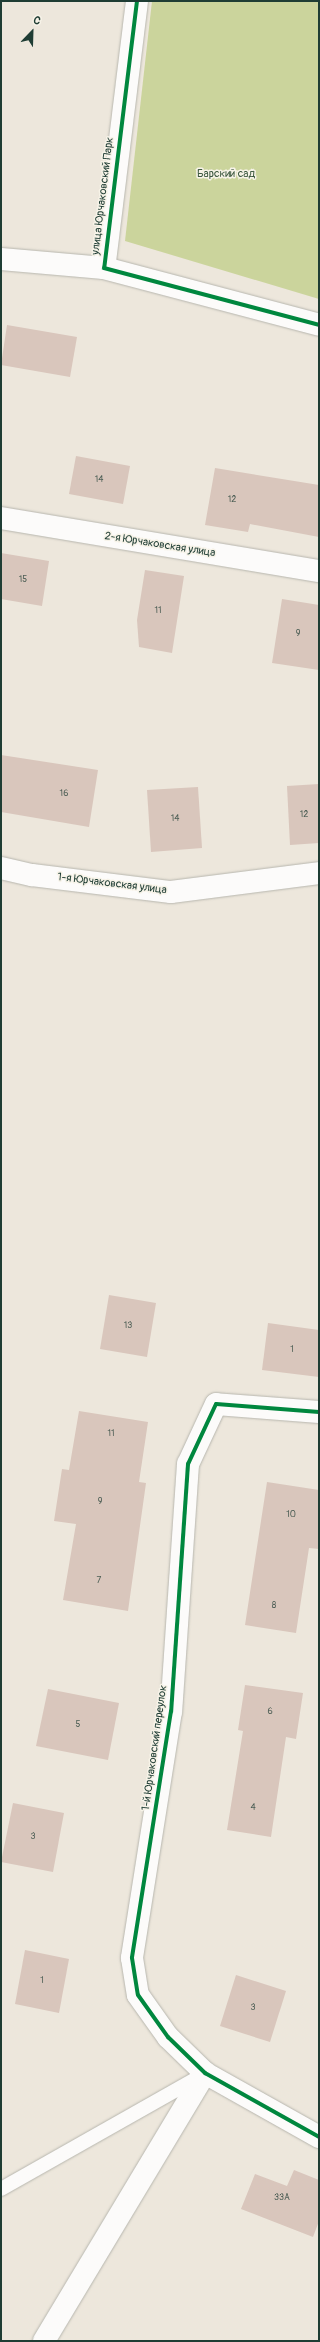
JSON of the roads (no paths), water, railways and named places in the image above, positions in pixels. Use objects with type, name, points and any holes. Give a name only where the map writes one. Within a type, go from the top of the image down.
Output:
[{"type":"street","name":"улица Юрчаковский Парк","points":[[137,1],[104,268],[319,325]]},
{"type":"street","points":[[1,259],[104,268]]},
{"type":"street","name":"2-я Юрчаковская улица","points":[[1,518],[319,571]]},
{"type":"street","name":"1-я Юрчаковская улица","points":[[1,868],[32,874],[170,892],[319,873]]},
{"type":"street","name":"1-й Юрчаковский переулок","points":[[319,1412],[216,1404],[188,1464],[171,1711],[132,1958],[138,1994],[168,2037],[205,2073],[319,2137]]},
{"type":"street","points":[[44,2341],[205,2073]]},
{"type":"lane","points":[[1,2189],[205,2073]]},
{"type":"park label","name":"Барский сад","points":[[226,174]]}]
